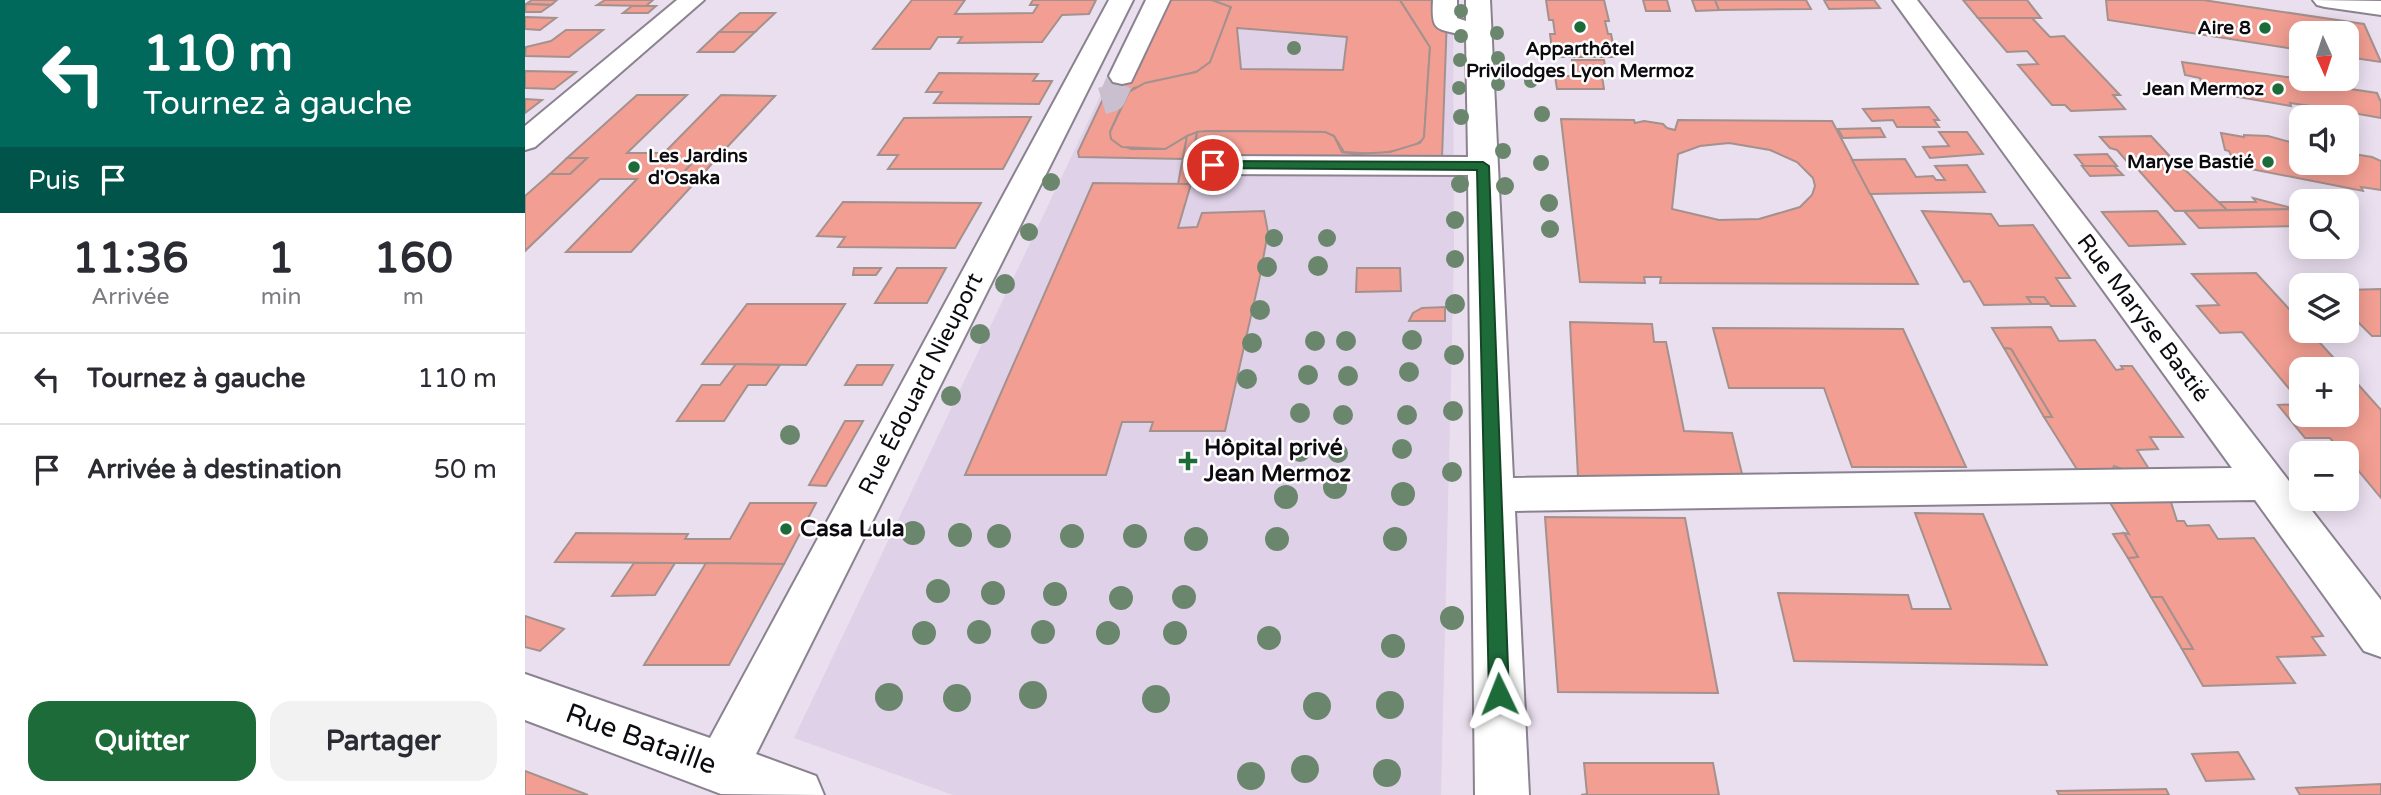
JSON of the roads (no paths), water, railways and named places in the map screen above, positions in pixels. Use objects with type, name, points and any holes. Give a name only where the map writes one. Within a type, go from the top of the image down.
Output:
[{"type":"street","points":[[525,141],[692,0]]},
{"type":"street","name":"Rue Édouard Nieuport","points":[[721,769],[1121,0]]},
{"type":"street","points":[[1122,76],[1158,0]]},
{"type":"street","points":[[1445,0],[1444,22],[1479,16],[1502,795]]},
{"type":"street","name":"Rue Maryse Bastié","points":[[1905,0],[2381,636]]},
{"type":"street","points":[[2325,0],[2381,8]]},
{"type":"street","points":[[1064,110],[1102,101]]},
{"type":"street","points":[[1213,165],[1483,166]]},
{"type":"street","points":[[1493,495],[2267,484]]},
{"type":"street","name":"Rue Bataille","points":[[525,697],[797,795]]},
{"type":"tunnel","points":[[1102,101],[1112,98],[1122,76]]},
{"type":"place","name":"Apparthôtel Privilodges Lyon Mermoz","points":[[1580,27]]},
{"type":"place","name":"Aire 8","points":[[2265,28]]},
{"type":"place","name":"Jean Mermoz","points":[[2278,89]]},
{"type":"place","name":"Maryse Bastié","points":[[2268,162]]},
{"type":"place","name":"Les Jardins d'Osaka","points":[[634,167]]},
{"type":"place","name":"Hôpital privé Jean Mermoz","points":[[1188,461]]},
{"type":"place","name":"Casa Lula","points":[[786,529]]}]
